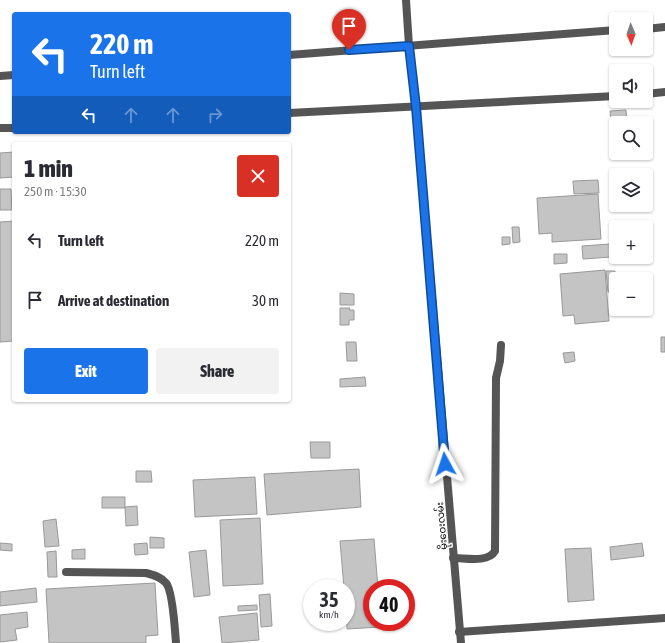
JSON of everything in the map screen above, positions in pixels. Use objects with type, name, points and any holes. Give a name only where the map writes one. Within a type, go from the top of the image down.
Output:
[{"type":"street","name":"မိုးဝေးလမ်း","points":[[406,0],[460,643]]},
{"type":"street","points":[[653,28],[665,27]]},
{"type":"street","points":[[291,55],[609,31]]},
{"type":"street","points":[[0,76],[12,75]]},
{"type":"street","points":[[653,93],[665,92]]},
{"type":"street","points":[[291,113],[609,96]]},
{"type":"street","points":[[0,128],[12,128]]},
{"type":"street","points":[[453,558],[486,558],[492,555],[495,550],[496,378],[500,361],[501,345]]},
{"type":"street","points":[[66,572],[146,573],[159,577],[167,584],[170,592],[176,643]]},
{"type":"street","points":[[460,632],[665,618]]},
{"type":"building","points":[[626,110],[626,116],[610,116],[610,111]]},
{"type":"building","points":[[12,152],[12,177],[0,178],[0,153]]},
{"type":"building","points":[[598,180],[599,193],[574,194],[573,181]]},
{"type":"building","points":[[0,189],[11,189],[12,210],[0,210]]},
{"type":"building","points":[[598,194],[601,239],[552,242],[552,233],[539,234],[537,198]]},
{"type":"building","points":[[12,221],[12,341],[0,342],[0,222]]},
{"type":"building","points":[[512,227],[519,227],[520,242],[513,243]]},
{"type":"building","points":[[502,237],[510,237],[510,244],[502,245]]},
{"type":"building","points":[[609,244],[609,257],[583,259],[582,246]]},
{"type":"building","points":[[554,254],[567,254],[567,263],[554,264]]},
{"type":"building","points":[[605,270],[609,321],[575,324],[574,315],[563,316],[560,274]]},
{"type":"building","points":[[606,271],[615,271],[609,272],[608,292]]},
{"type":"building","points":[[340,293],[354,294],[354,305],[340,305]]},
{"type":"building","points":[[340,308],[350,308],[349,310],[354,310],[354,320],[349,320],[349,325],[340,325]]},
{"type":"building","points":[[661,337],[665,337],[665,352],[661,352]]},
{"type":"building","points":[[346,342],[356,342],[357,361],[347,361]]},
{"type":"building","points":[[574,352],[575,361],[565,363],[563,353]]},
{"type":"building","points":[[365,377],[366,386],[340,387],[340,379]]},
{"type":"building","points":[[310,442],[330,442],[330,458],[311,458]]},
{"type":"building","points":[[359,469],[361,507],[267,515],[264,474]]},
{"type":"building","points":[[136,471],[151,471],[152,482],[136,482]]},
{"type":"building","points":[[255,477],[257,514],[195,517],[193,480]]},
{"type":"building","points":[[102,497],[125,497],[125,508],[102,508]]},
{"type":"building","points":[[137,506],[138,525],[126,526],[125,507]]},
{"type":"building","points":[[260,518],[263,584],[223,586],[220,520]]},
{"type":"building","points":[[56,519],[59,546],[45,547],[43,521]]},
{"type":"building","points":[[150,537],[164,538],[164,548],[150,548]]},
{"type":"building","points":[[374,539],[377,579],[363,579],[363,628],[355,629],[355,579],[343,579],[340,541]]},
{"type":"building","points":[[0,543],[12,544],[12,551],[0,550]]},
{"type":"building","points":[[147,543],[148,554],[135,555],[134,544]]},
{"type":"building","points":[[642,543],[644,556],[611,560],[610,547]]},
{"type":"building","points":[[591,548],[594,600],[568,602],[565,549]]},
{"type":"building","points":[[85,549],[85,559],[72,559],[72,550]]},
{"type":"building","points":[[206,550],[210,595],[194,597],[189,552]]},
{"type":"building","points":[[56,551],[57,577],[48,577],[47,552]]},
{"type":"building","points":[[155,583],[158,635],[146,636],[146,643],[49,643],[46,589]]},
{"type":"building","points":[[36,588],[37,602],[0,606],[0,592]]},
{"type":"building","points":[[270,594],[272,626],[261,627],[259,595]]},
{"type":"building","points":[[257,605],[257,610],[238,611],[238,606]]},
{"type":"building","points":[[27,612],[28,627],[15,629],[17,640],[0,642],[0,615]]},
{"type":"building","points":[[257,613],[259,640],[222,643],[219,617]]},
{"type":"route","points":[[349,50],[409,46],[416,107],[445,464]]}]
